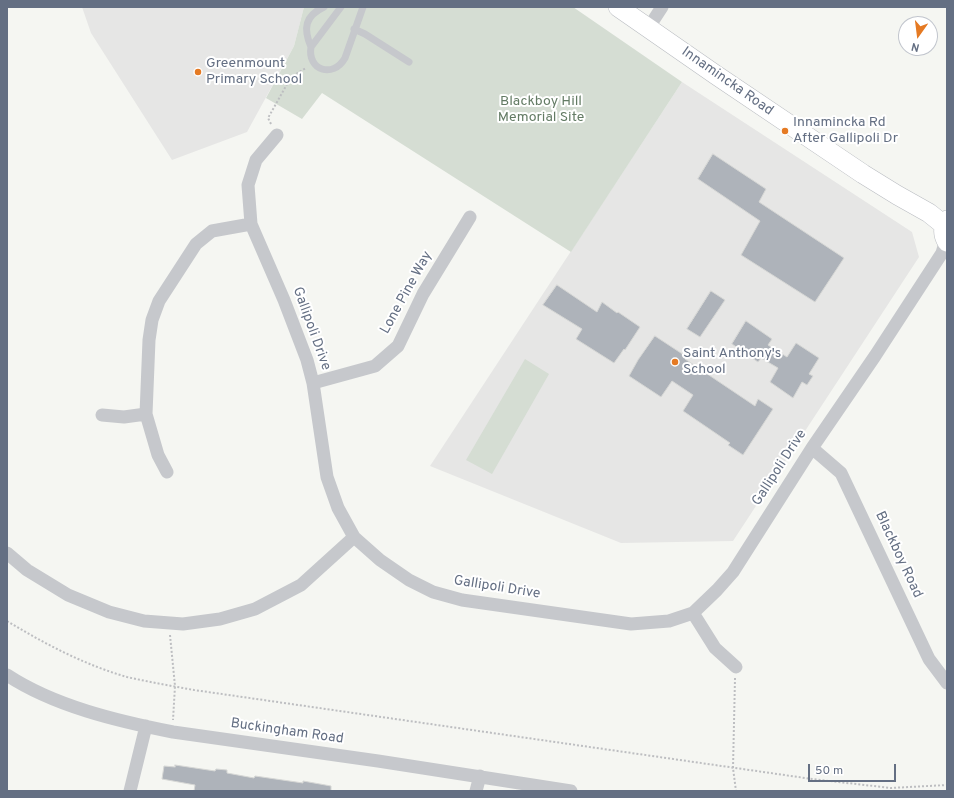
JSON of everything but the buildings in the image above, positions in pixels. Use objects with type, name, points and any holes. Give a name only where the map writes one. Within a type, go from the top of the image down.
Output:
[{"type":"main road","name":"Innamincka Road","points":[[618,7],[649,27],[716,75],[897,195],[929,214],[946,228]]},
{"type":"street","points":[[649,27],[662,7]]},
{"type":"street","name":"Gallipoli Drive","points":[[277,135],[256,160],[248,185],[251,224],[307,360],[313,383],[327,477],[338,508],[354,537],[380,560],[409,580],[432,592],[462,600],[630,624],[669,620],[693,613],[733,572],[812,448],[875,356],[942,253],[946,228]]},
{"type":"street","name":"Lone Pine Way","points":[[313,383],[375,366],[398,346],[423,294],[470,217]]},
{"type":"street","points":[[167,472],[158,455],[146,414],[149,340],[152,320],[159,301],[196,244],[212,231],[251,224]]},
{"type":"street","name":"Gallipoli Drive","points":[[914,295],[947,261]]},
{"type":"street","points":[[102,414],[124,417],[146,414]]},
{"type":"street","name":"Blackboy Road","points":[[812,448],[841,473],[929,659],[947,683]]},
{"type":"street","points":[[7,553],[27,570],[68,594],[109,612],[144,621],[183,624],[220,619],[255,609],[301,585],[354,537]]},
{"type":"street","points":[[693,613],[715,648],[736,667]]},
{"type":"street","name":"Buckingham Road","points":[[7,675],[55,699],[98,714],[172,732],[480,776],[571,791]]},
{"type":"street","points":[[130,791],[146,726]]},
{"type":"street","points":[[476,791],[480,776]]},
{"type":"lane","points":[[311,47],[307,38],[306,28],[312,15],[324,7]]},
{"type":"lane","points":[[341,7],[311,47],[310,53],[314,63],[321,68],[328,70],[334,69],[341,65],[345,58],[363,7]]},
{"type":"lane","points":[[354,29],[365,34],[409,62]]},
{"type":"path","points":[[277,135],[268,118],[291,77],[314,63]]},
{"type":"path","points":[[7,621],[37,640],[80,660],[127,676],[194,690],[812,779],[891,788],[947,785]]},
{"type":"path","points":[[170,633],[175,686],[172,732]]},
{"type":"path","points":[[736,667],[733,768],[736,791]]},
{"type":"shaded area","name":"Greenmount Primary School","points":[[82,7],[304,7],[294,46],[247,132],[172,160],[91,33]]},
{"type":"shaded area","name":"Saint Anthony's School","points":[[682,82],[912,232],[919,257],[733,541],[621,543],[430,466]]},
{"type":"green space","name":"Blackboy Hill Memorial Site","points":[[304,7],[573,7],[682,82],[571,252],[322,93],[302,119],[266,98],[294,46]]},
{"type":"green space","points":[[525,359],[549,374],[492,474],[466,460]]},
{"type":"place","name":"Greenmount Primary School","points":[[198,72]]},
{"type":"place","name":"Innamincka Rd After Gallipoli Dr","points":[[785,131]]},
{"type":"place","name":"Saint Anthony's School","points":[[675,362]]}]
